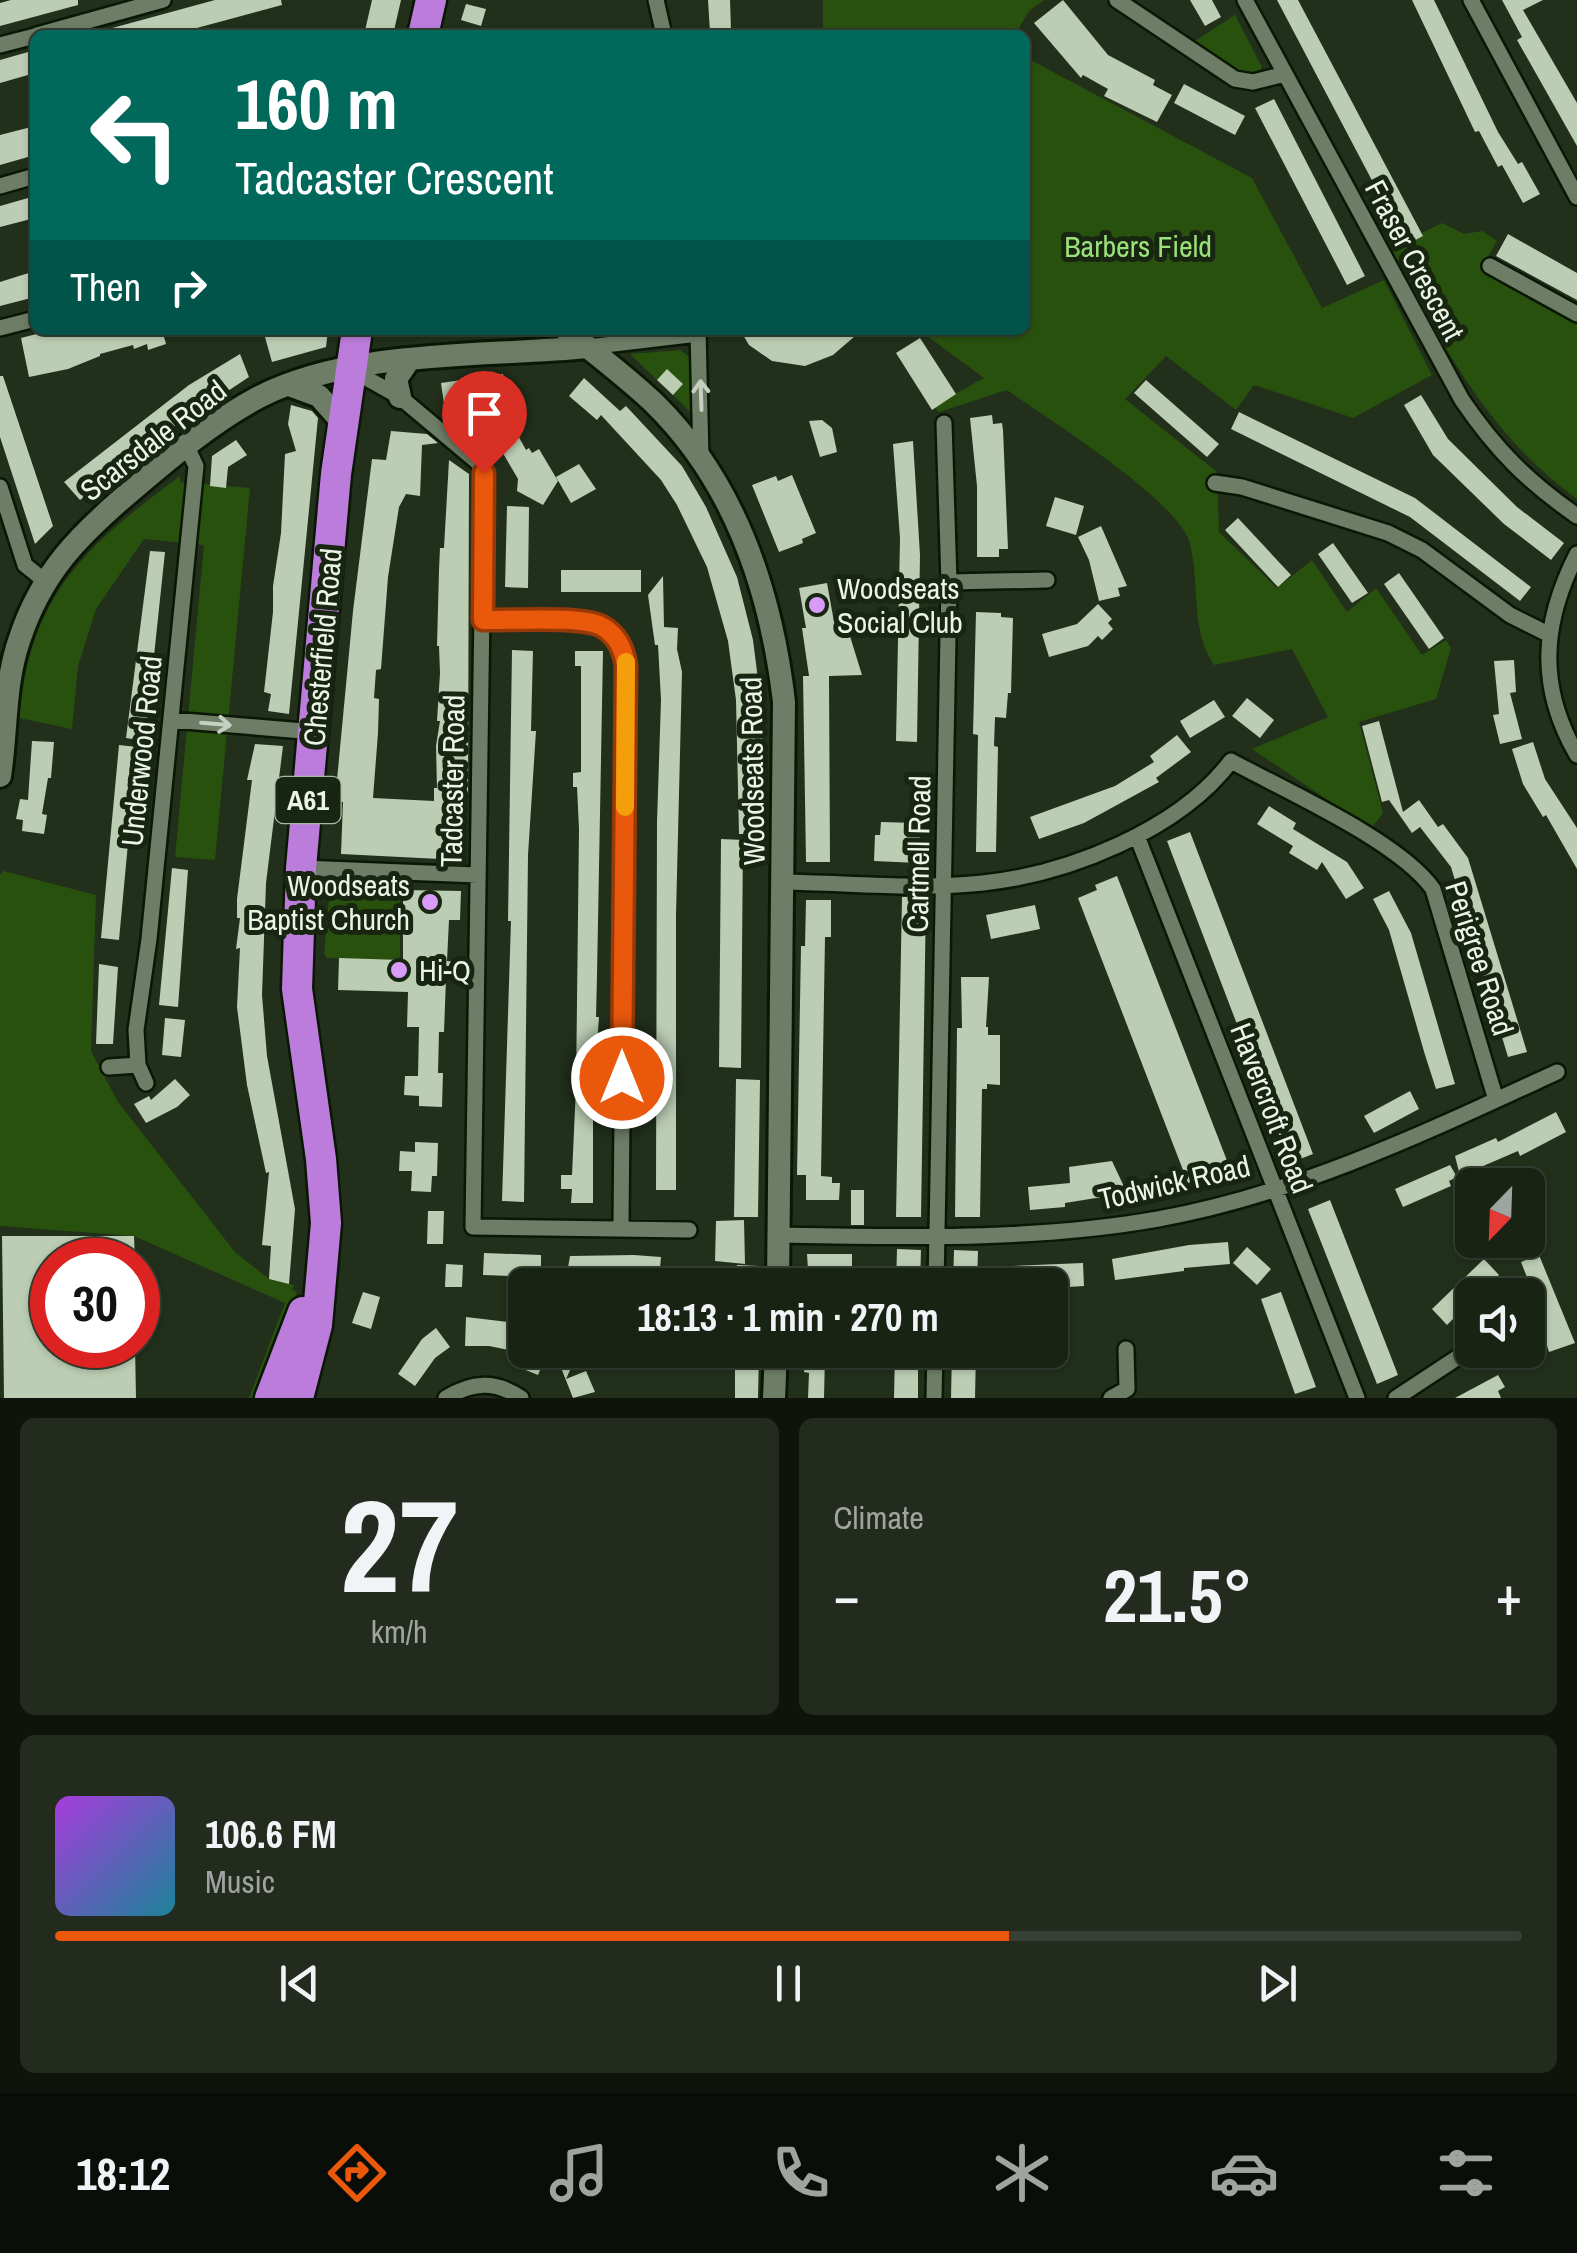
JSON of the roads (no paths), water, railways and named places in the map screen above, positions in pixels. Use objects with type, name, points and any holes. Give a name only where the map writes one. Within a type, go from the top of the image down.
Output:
[{"type":"highway","points":[[424,30],[432,0]]},
{"type":"highway","name":"Chesterfield Road","points":[[298,1398],[317,1325],[326,1222],[324,1178],[297,990],[301,868],[342,422],[356,335]]},
{"type":"highway","name":"Chesterfield Road","points":[[270,1398],[322,1263]]},
{"type":"street","points":[[54,30],[163,0]]},
{"type":"street","points":[[656,0],[663,30]]},
{"type":"street","points":[[1117,0],[1235,78],[1253,82],[1285,74]]},
{"type":"street","name":"Fraser Crescent","points":[[1245,0],[1462,400],[1491,442],[1522,475],[1577,516]]},
{"type":"street","points":[[1472,0],[1577,198]]},
{"type":"street","points":[[0,45],[30,37]]},
{"type":"street","points":[[0,186],[30,177]]},
{"type":"street","points":[[1490,266],[1577,314]]},
{"type":"street","points":[[0,328],[30,319]]},
{"type":"street","name":"Woodseats Road","points":[[572,335],[654,403],[701,459],[744,534],[774,632],[784,702],[778,1268]]},
{"type":"street","name":"Scarsdale Road","points":[[0,776],[9,680],[26,622],[45,581],[80,536],[186,444],[239,409],[289,384],[325,372],[409,360],[588,348],[677,335]]},
{"type":"street","points":[[698,335],[701,459]]},
{"type":"street","points":[[400,397],[396,379],[409,360]]},
{"type":"street","name":"Tadcaster Road","points":[[350,369],[400,397],[481,465],[484,473],[473,1227],[688,1230]]},
{"type":"street","points":[[289,384],[320,396],[342,422]]},
{"type":"street","name":"Cartmell Road","points":[[936,1268],[949,582],[944,423]]},
{"type":"street","name":"Underwood Road","points":[[146,1083],[138,1065],[136,1030],[172,720],[196,466],[186,444]]},
{"type":"street","points":[[1242,487],[1248,470]]},
{"type":"street","points":[[1215,484],[1242,487],[1388,533],[1422,550],[1510,615],[1548,634]]},
{"type":"street","points":[[0,486],[25,566],[45,581]]},
{"type":"street","points":[[1577,554],[1548,634],[1552,698],[1577,754]]},
{"type":"street","points":[[949,582],[1047,580]]},
{"type":"street","points":[[483,620],[591,622],[615,637],[624,650],[621,1227]]},
{"type":"street","points":[[172,720],[316,732]]},
{"type":"street","name":"Perigree Road","points":[[1137,836],[1188,805],[1209,788],[1231,761],[1364,834],[1422,873],[1433,889],[1496,1100]]},
{"type":"street","points":[[784,882],[983,883],[1022,876],[1137,836]]},
{"type":"street","name":"Havercroft Road","points":[[1137,836],[1357,1398]]},
{"type":"street","points":[[301,868],[478,875]]},
{"type":"street","points":[[109,1067],[138,1065]]},
{"type":"street","name":"Todwick Road","points":[[779,1234],[937,1238],[1096,1229],[1162,1218],[1345,1165],[1557,1072]]},
{"type":"street","points":[[1111,1398],[1127,1389],[1126,1349]]},
{"type":"street","points":[[1396,1398],[1455,1359]]},
{"type":"street","points":[[774,1398],[775,1368]]},
{"type":"street","points":[[934,1398],[935,1368]]},
{"type":"street","points":[[446,1398],[461,1388],[479,1384],[496,1385],[520,1398]]},
{"type":"place","name":"Woodseats Social Club","points":[[817,605]]},
{"type":"place","name":"Woodseats Baptist Church","points":[[430,902]]},
{"type":"place","name":"Hi-Q","points":[[399,970]]},
{"type":"park label","name":"Barbers Field","points":[[1138,246]]}]
